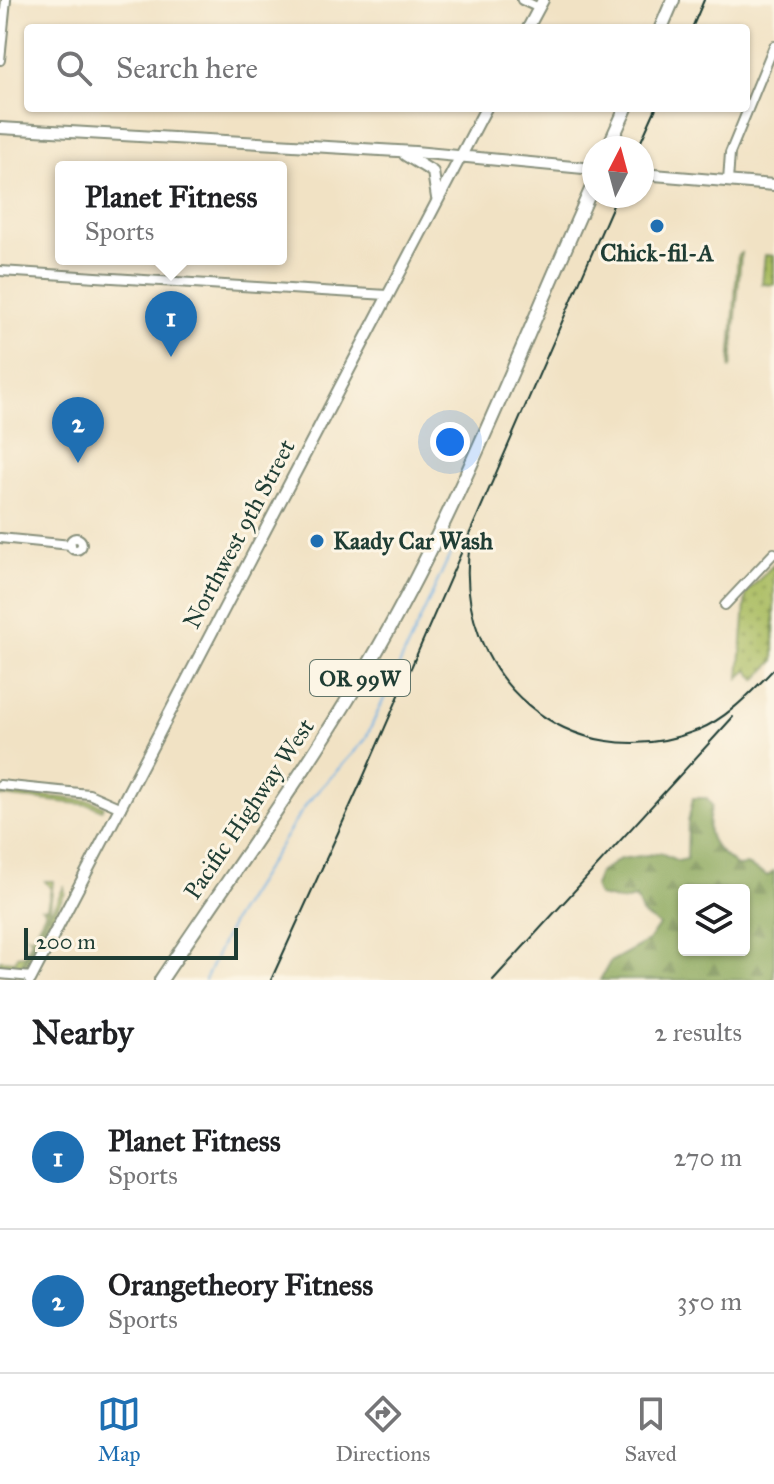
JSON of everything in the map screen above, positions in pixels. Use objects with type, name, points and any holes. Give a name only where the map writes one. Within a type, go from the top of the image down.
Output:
[{"type":"highway","points":[[663,24],[673,0]]},
{"type":"highway","points":[[613,136],[624,112]]},
{"type":"highway","name":"Pacific Highway West","points":[[161,980],[323,737],[380,644],[450,509],[583,208]]},
{"type":"main road","points":[[530,24],[541,4]]},
{"type":"main road","name":"Northwest 9th Street","points":[[31,978],[484,112]]},
{"type":"main road","points":[[0,128],[460,155],[582,168]]},
{"type":"main road","points":[[384,150],[415,158],[431,170],[437,199]]},
{"type":"main road","points":[[654,175],[774,185]]},
{"type":"street","points":[[0,60],[6,0]]},
{"type":"street","points":[[522,0],[541,4]]},
{"type":"street","points":[[750,104],[774,46]]},
{"type":"street","points":[[728,181],[730,153],[747,112]]},
{"type":"street","points":[[0,271],[387,295]]},
{"type":"street","points":[[0,538],[71,545]]},
{"type":"street","points":[[725,605],[774,553]]},
{"type":"street","points":[[0,785],[95,795],[121,808]]},
{"type":"street","points":[[0,974],[31,978]]},
{"type":"green space","points":[[741,253],[732,364],[730,369],[738,255]]},
{"type":"green space","points":[[765,255],[774,256],[774,285],[762,284]]},
{"type":"green space","points":[[774,564],[774,661],[756,680],[748,670],[739,678],[746,593]]},
{"type":"green space","points":[[4,792],[92,801],[104,806],[102,810],[91,805],[0,796]]},
{"type":"green space","points":[[693,798],[707,798],[712,806],[709,834],[716,847],[737,866],[747,865],[768,876],[774,871],[774,980],[600,980],[610,962],[648,941],[659,925],[643,915],[636,898],[622,901],[598,896],[594,886],[599,873],[620,859],[661,853],[678,861],[687,859],[688,822]]},
{"type":"green space","points":[[45,881],[53,881],[50,909],[20,967],[0,965],[0,960],[16,961],[17,956],[24,955],[32,939],[28,936],[33,936],[46,911],[42,908],[47,908],[51,889]]},
{"type":"green space","points":[[64,887],[65,893],[27,966],[21,969]]},
{"type":"waterway","points":[[205,980],[233,920],[307,803],[365,740],[458,537]]},
{"type":"railway","points":[[694,24],[704,0]]},
{"type":"railway","points":[[643,136],[654,112]]},
{"type":"railway","points":[[271,980],[362,780],[612,208]]},
{"type":"railway","points":[[470,543],[469,591],[479,635],[500,674],[528,705],[564,728],[606,741],[651,742],[698,730],[729,711],[774,669]]},
{"type":"railway","points":[[493,980],[733,717]]},
{"type":"place","name":"Chick-fil-A","points":[[657,226]]},
{"type":"place","name":"Planet Fitness","points":[[171,357]]},
{"type":"place","name":"Orangetheory Fitness","points":[[78,463]]},
{"type":"place","name":"Kaady Car Wash","points":[[317,541]]}]
